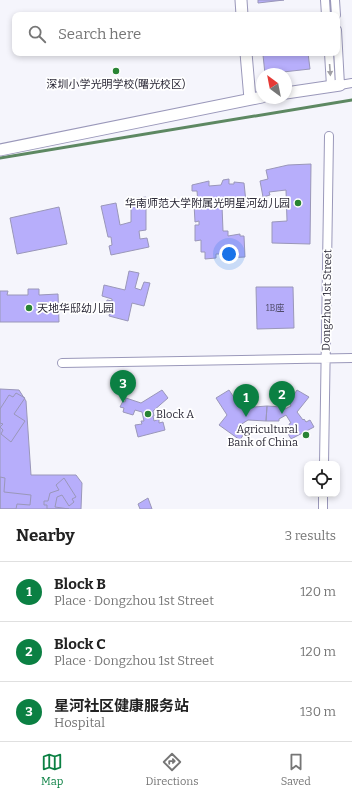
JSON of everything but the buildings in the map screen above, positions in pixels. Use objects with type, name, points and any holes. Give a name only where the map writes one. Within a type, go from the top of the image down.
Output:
[{"type":"street","points":[[241,0],[242,12]]},
{"type":"street","points":[[325,0],[326,12]]},
{"type":"street","points":[[335,0],[336,12]]},
{"type":"street","points":[[246,56],[250,99]]},
{"type":"street","points":[[330,56],[336,85]]},
{"type":"street","points":[[336,85],[337,56]]},
{"type":"street","points":[[292,92],[352,83]]},
{"type":"street","points":[[0,150],[256,98]]},
{"type":"street","name":"Dongzhou 1st Street","points":[[324,461],[329,136]]},
{"type":"street","points":[[62,363],[352,358]]},
{"type":"street","points":[[323,497],[323,509]]},
{"type":"waterway","points":[[0,158],[352,100]]},
{"type":"place","name":"深圳小学光明学校(曙光校区)","points":[[116,71]]},
{"type":"place","name":"华南师范大学附属光明星河幼儿园","points":[[298,203]]},
{"type":"place","name":"天地华邸幼儿园","points":[[29,308]]},
{"type":"place","name":"星河社区健康服务站","points":[[123,403]]},
{"type":"place","name":"Block A","points":[[148,414]]},
{"type":"place","name":"Block C","points":[[282,414]]},
{"type":"place","name":"Block B","points":[[246,417]]},
{"type":"place","name":"Agricultural Bank of China","points":[[306,435]]}]
